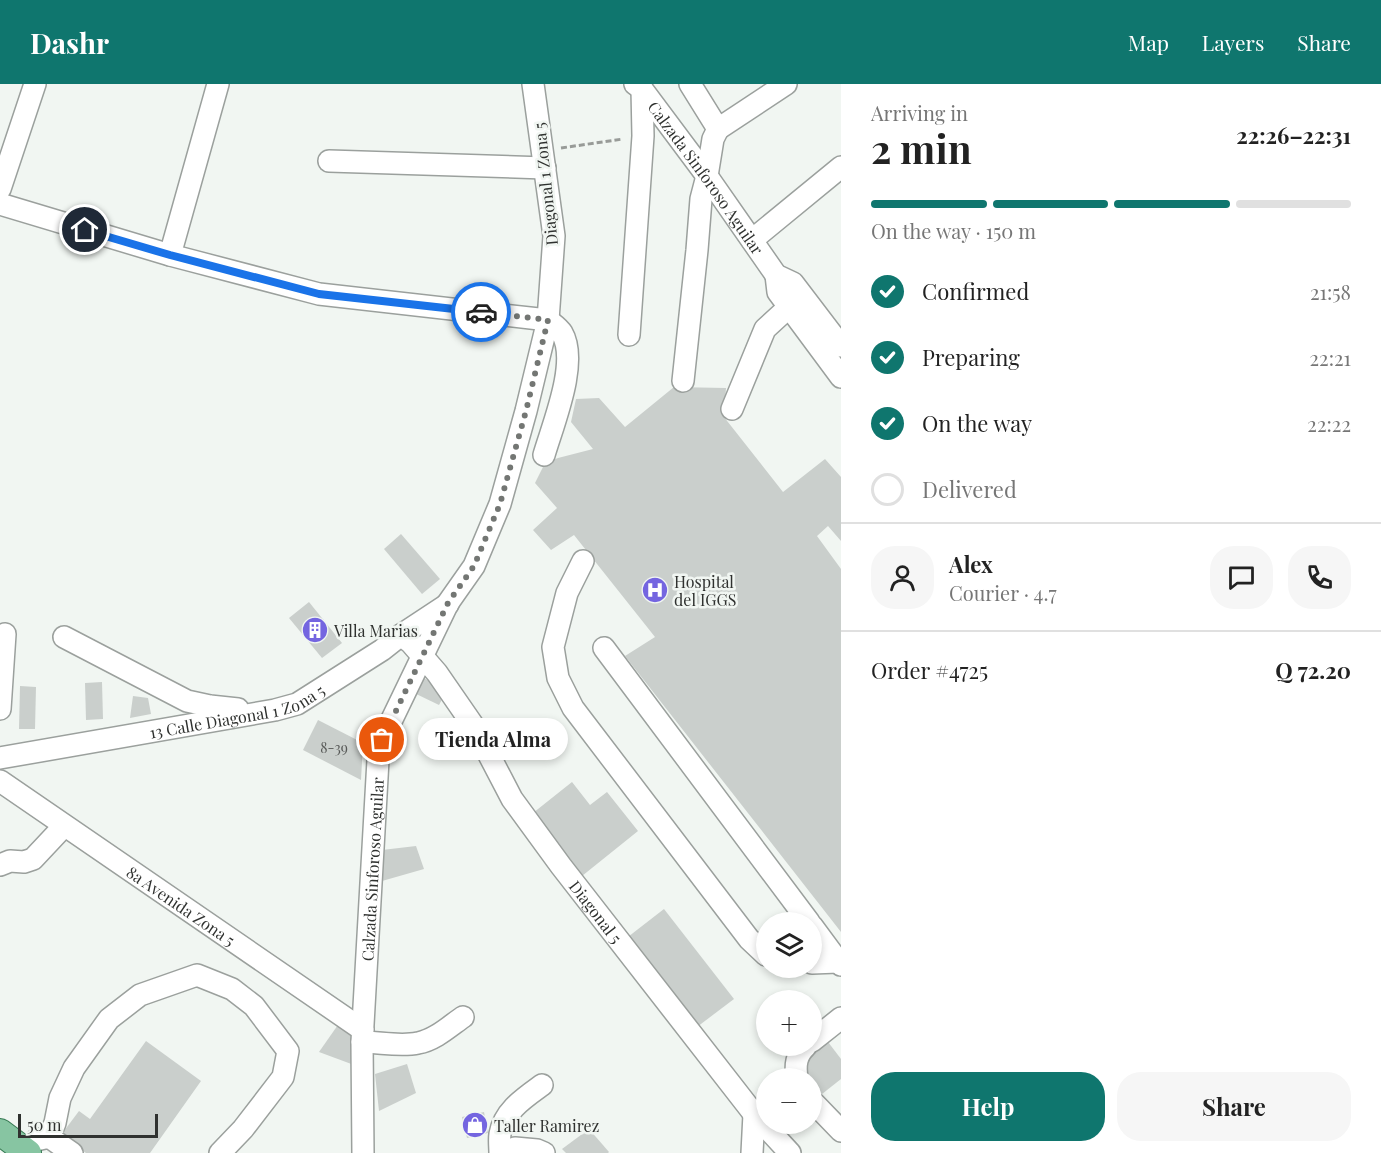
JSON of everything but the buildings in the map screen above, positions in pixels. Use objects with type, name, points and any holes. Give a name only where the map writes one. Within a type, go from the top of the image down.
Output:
[{"type":"street","points":[[0,189],[35,84]]},
{"type":"street","points":[[170,255],[218,84]]},
{"type":"street","name":"Diagonal 1 Zona 5","points":[[448,603],[474,566],[500,504],[548,320],[554,236],[533,84]]},
{"type":"street","points":[[683,381],[701,199],[713,139],[718,129],[786,84]]},
{"type":"street","points":[[694,86],[718,129]]},
{"type":"street","points":[[629,334],[643,136],[638,87]]},
{"type":"street","name":"Calzada Sinforoso Aguilar","points":[[638,87],[707,176],[776,275]]},
{"type":"street","points":[[329,161],[545,168]]},
{"type":"street","points":[[752,240],[841,167]]},
{"type":"street","points":[[0,204],[170,255],[319,294],[548,320],[562,333],[567,348],[568,362],[563,389],[544,455]]},
{"type":"street","points":[[776,275],[778,292],[841,377]]},
{"type":"street","points":[[776,275],[792,283],[841,346]]},
{"type":"street","points":[[732,409],[765,329],[789,307]]},
{"type":"street","points":[[584,561],[567,593],[553,646],[558,678],[573,708],[756,946]]},
{"type":"street","name":"Calzada Sinforoso Aguilar","points":[[363,1153],[363,1036],[378,760],[382,740],[448,603]]},
{"type":"street","name":"13 Calle Diagonal 1 Zona 5","points":[[0,758],[297,705],[382,650],[448,603]]},
{"type":"street","points":[[0,709],[5,634]]},
{"type":"street","name":"Diagonal 5","points":[[401,636],[411,643],[437,673],[475,728],[512,799],[754,1114],[790,1153]]},
{"type":"street","points":[[64,637],[187,701],[210,706],[275,710]]},
{"type":"street","points":[[604,648],[801,912]]},
{"type":"street","name":"8a Avenida Zona 5","points":[[0,781],[180,903],[363,1036]]},
{"type":"street","points":[[0,865],[10,861],[24,862],[33,859],[64,825]]},
{"type":"street","points":[[822,939],[840,962]]},
{"type":"street","points":[[822,963],[840,962]]},
{"type":"street","points":[[49,1137],[55,1123],[60,1098],[74,1068],[109,1019],[140,995],[197,975],[232,989],[254,1006],[288,1051],[284,1077],[243,1129],[220,1153]]},
{"type":"street","points":[[363,1036],[403,1045],[421,1043],[436,1036],[463,1017]]},
{"type":"street","points":[[822,1033],[841,1018]]},
{"type":"street","points":[[500,1153],[499,1135],[506,1115],[542,1085]]},
{"type":"street","points":[[822,1111],[841,1131]]},
{"type":"street","points":[[752,1153],[754,1114]]},
{"type":"street","points":[[15,1143],[49,1137],[72,1153]]},
{"type":"street","points":[[505,1153],[515,1148],[544,1153]]},
{"type":"way so far","points":[[382,740],[448,603],[474,566],[500,504],[548,320],[481,312]]},
{"type":"place","name":"Hospital del IGGS","points":[[655,590]]},
{"type":"place","name":"Villa Marias","points":[[315,630]]},
{"type":"place","name":"Tienda Alma","points":[[382,740]]},
{"type":"place","name":"Taller Ramirez","points":[[475,1125]]},
{"type":"route","points":[[85,230],[319,294],[481,312]]}]
